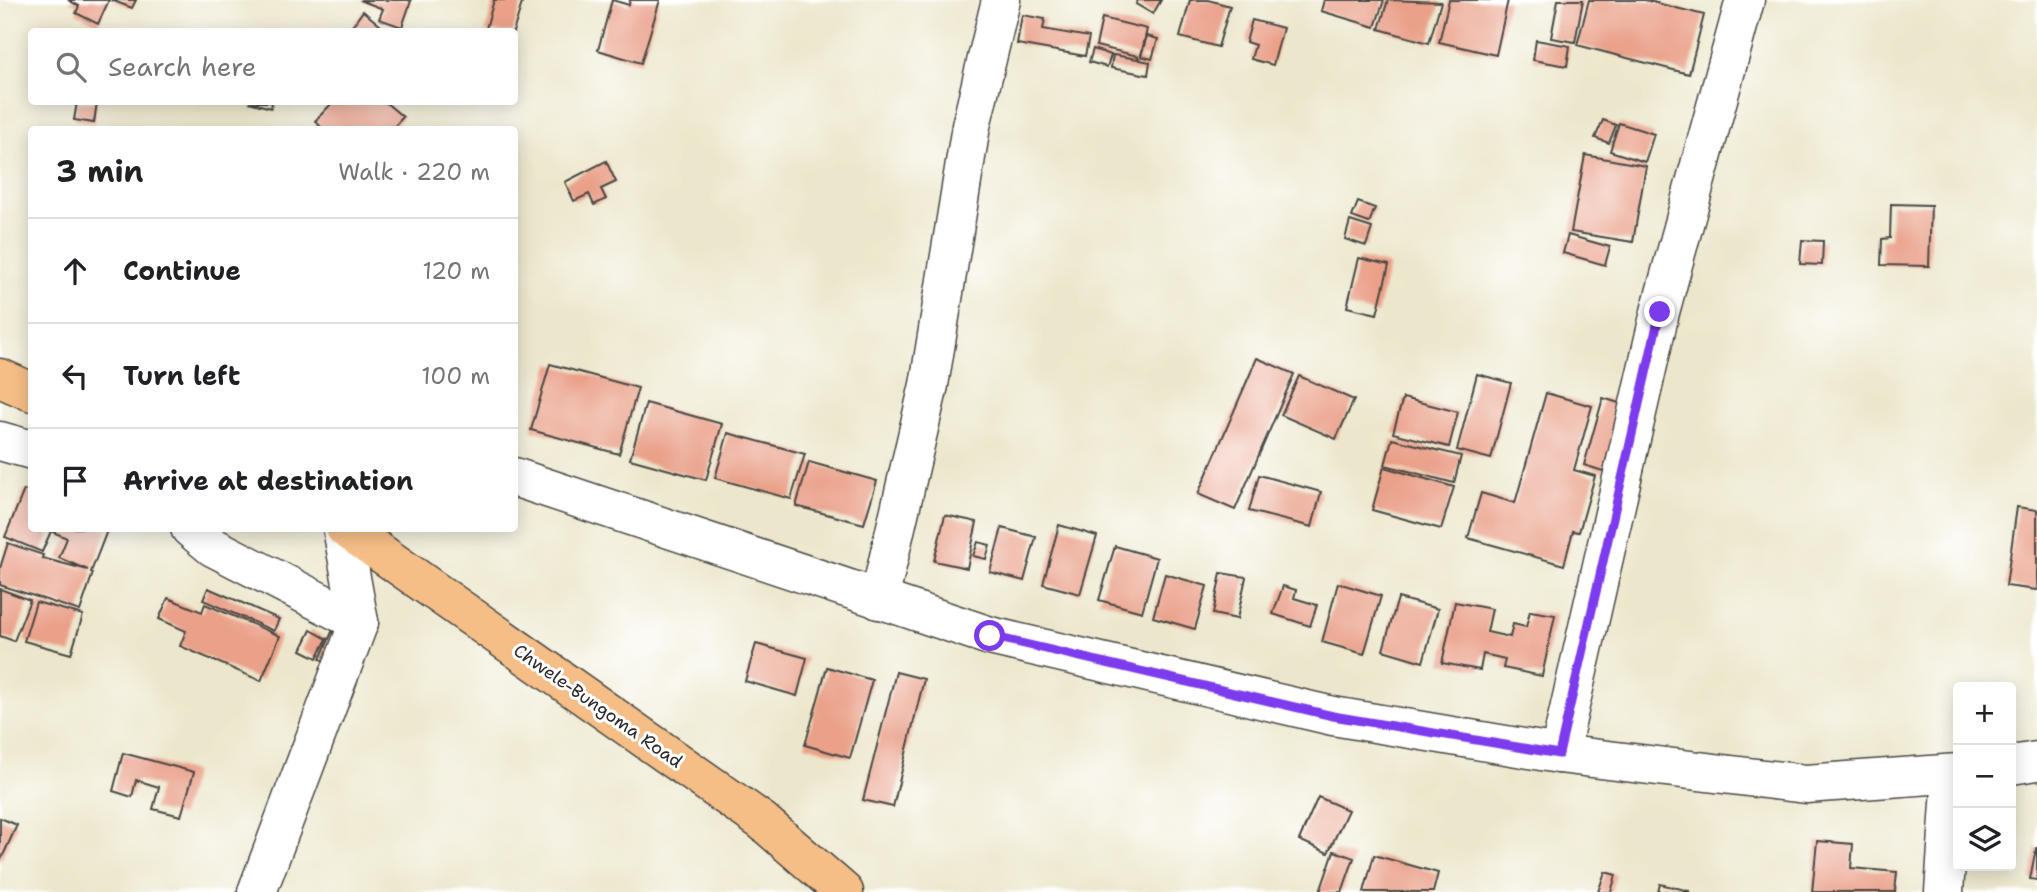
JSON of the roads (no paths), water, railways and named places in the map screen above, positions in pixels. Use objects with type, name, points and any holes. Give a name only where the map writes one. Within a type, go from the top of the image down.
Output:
[{"type":"main road","points":[[0,378],[28,390]]},
{"type":"main road","name":"Chwele-Bungoma Road","points":[[349,532],[762,821],[844,892]]},
{"type":"street","points":[[879,600],[929,385],[971,126],[1001,0]]},
{"type":"street","points":[[1559,754],[1660,312],[1745,0]]},
{"type":"street","points":[[0,441],[28,449]]},
{"type":"street","points":[[518,478],[990,636],[1333,716],[1559,754],[1805,784],[1953,774]]},
{"type":"street","points":[[195,532],[213,547],[359,622]]},
{"type":"street","points":[[257,892],[359,622],[344,532]]},
{"type":"street","points":[[2016,764],[2037,761]]},
{"type":"street","points":[[1944,892],[1953,795]]}]
